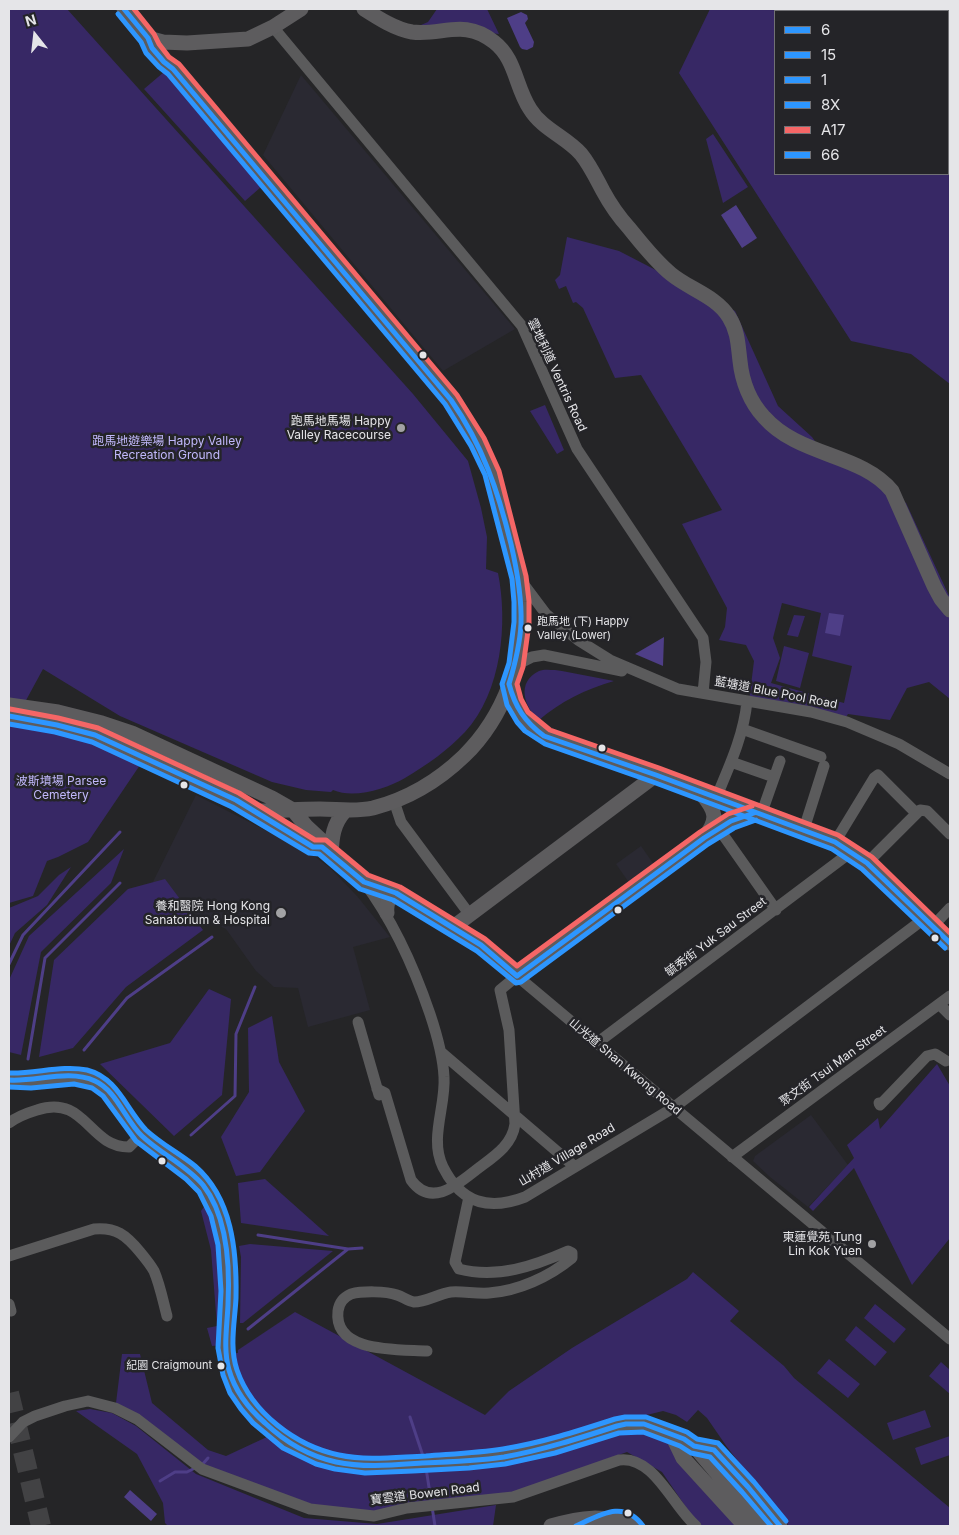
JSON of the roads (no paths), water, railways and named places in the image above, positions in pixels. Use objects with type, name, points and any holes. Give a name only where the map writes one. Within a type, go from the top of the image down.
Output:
[{"type":"street","points":[[124,9],[148,38],[152,48],[164,62],[174,68],[456,406],[478,442],[492,473],[519,578],[522,623],[516,665],[510,684],[492,721],[477,743],[452,768],[430,785],[394,801],[374,807],[345,811],[256,811]]},
{"type":"street","points":[[148,38],[163,42],[248,39],[273,27],[301,9]]},
{"type":"street","points":[[368,10],[396,27],[412,32],[461,29],[490,39],[500,48],[509,59],[529,108],[542,123],[572,145],[582,155],[612,206],[663,267],[725,310],[736,332],[746,388],[763,416],[788,438],[864,469],[888,485],[897,498],[934,586],[950,610]]},
{"type":"street","name":"雲地利道 Ventris Road","points":[[273,27],[522,326],[577,450],[703,638],[706,662],[703,693]]},
{"type":"street","points":[[174,68],[173,55],[177,42]]},
{"type":"street","name":"藍塘道 Blue Pool Road","points":[[519,578],[546,614],[591,649],[610,660],[678,689],[811,712],[847,722],[899,744],[950,774]]},
{"type":"street","name":"藍塘道 Blue Pool Road","points":[[516,665],[532,657],[544,655],[646,676]]},
{"type":"street","points":[[510,684],[514,702],[522,717],[544,736],[656,775],[835,842],[867,863],[950,943]]},
{"type":"street","points":[[716,798],[742,729],[747,701]]},
{"type":"street","points":[[9,705],[58,712],[132,733],[272,798],[292,810]]},
{"type":"street","points":[[9,716],[57,725],[94,735],[236,800],[313,847],[327,851],[334,827],[345,811]]},
{"type":"street","points":[[742,729],[822,762],[804,829]]},
{"type":"street","points":[[758,814],[780,761]]},
{"type":"street","points":[[731,762],[774,776]]},
{"type":"street","points":[[452,928],[656,775]]},
{"type":"street","points":[[835,842],[874,778],[878,775],[918,811],[927,811],[950,834]]},
{"type":"street","points":[[700,792],[712,806],[714,814],[714,825],[704,838]]},
{"type":"street","points":[[394,801],[401,822],[470,915]]},
{"type":"street","name":"山光道 Shan Kwong Road","points":[[292,810],[320,839],[327,851],[364,882],[396,893],[481,945],[950,1339]]},
{"type":"street","points":[[867,863],[918,811]]},
{"type":"street","points":[[377,1089],[385,1093],[411,1180],[415,1187],[421,1191],[435,1193],[445,1191],[456,1185],[501,1151],[509,1142],[514,1132],[509,1030],[500,990],[704,838],[731,822],[758,814]]},
{"type":"street","points":[[719,829],[776,910]]},
{"type":"street","name":"毓秀街 Yuk Sau Street","points":[[597,1043],[851,852]]},
{"type":"street","name":"山村道 Village Road","points":[[364,882],[386,913],[416,976],[442,1053],[444,1094],[438,1133],[438,1150],[442,1165],[456,1185],[469,1197],[489,1203],[509,1203],[525,1197],[674,1108],[950,908]]},
{"type":"street","points":[[386,913],[388,901],[396,893]]},
{"type":"street","name":"聚文街 Tsui Man Street","points":[[732,1157],[950,996]]},
{"type":"street","points":[[940,1005],[950,1015]]},
{"type":"street","points":[[358,1022],[397,1159]]},
{"type":"street","points":[[442,1053],[574,1166]]},
{"type":"street","points":[[879,1103],[880,1106],[927,1056],[935,1054],[949,1058]]},
{"type":"street","points":[[9,1080],[23,1081],[76,1077],[95,1081],[109,1091],[127,1120],[141,1135],[191,1173],[207,1189],[223,1231],[227,1253],[229,1291],[225,1340],[227,1359],[233,1380],[252,1410],[268,1427],[306,1452],[326,1459],[356,1464],[417,1464],[488,1459],[577,1439],[626,1424],[644,1424],[714,1450],[780,1526]]},
{"type":"street","points":[[9,1123],[29,1112],[58,1106],[71,1110],[113,1145],[129,1148],[141,1135]]},
{"type":"street","points":[[428,1351],[370,1347],[355,1342],[348,1337],[341,1326],[338,1319],[339,1306],[344,1298],[358,1293],[392,1294],[412,1302],[451,1292],[491,1293],[520,1286],[542,1277],[572,1258],[572,1253],[568,1251],[539,1264],[510,1270],[478,1272],[459,1269],[456,1262],[469,1197]]},
{"type":"street","points":[[9,1256],[94,1229],[106,1228],[114,1230],[123,1234],[150,1264],[156,1276],[167,1316]]},
{"type":"street","points":[[9,1304],[9,1311]]},
{"type":"street","name":"寶雲道 Bowen Road","points":[[9,1437],[23,1422],[35,1416],[88,1401],[116,1408],[137,1419],[202,1469],[310,1509],[376,1515],[407,1508],[513,1497],[619,1460],[627,1459],[652,1472],[685,1517],[695,1525]]},
{"type":"street","points":[[683,1440],[683,1458],[745,1526]]},
{"type":"street","points":[[683,1440],[762,1526]]},
{"type":"street","points":[[551,1526],[590,1517],[608,1518],[634,1526]]},
{"type":"waterway","points":[[9,964],[23,935],[120,832]]},
{"type":"waterway","points":[[28,1059],[45,958],[120,883]]},
{"type":"waterway","points":[[84,1050],[127,998],[212,937]]},
{"type":"waterway","points":[[191,1135],[235,1096],[236,1034],[255,987]]},
{"type":"waterway","points":[[258,1235],[348,1249],[362,1248]]},
{"type":"waterway","points":[[248,1329],[348,1249]]},
{"type":"waterway","points":[[410,1417],[424,1459]]},
{"type":"waterway","points":[[201,1466],[208,1458]]},
{"type":"waterway","points":[[160,1481],[175,1472],[187,1472],[195,1468]]},
{"type":"waterway","points":[[426,1468],[435,1526]]},
{"type":"tunnel","points":[[9,1393],[41,1526]]},
{"type":"place","name":"跑馬地馬場 Happy Valley Racecourse","points":[[401,428]]},
{"type":"place","name":"跑馬地 (下) Happy Valley (Lower)","points":[[528,628]]},
{"type":"place","name":"養和醫院 Hong Kong Sanatorium & Hospital","points":[[281,913]]},
{"type":"place","name":"東蓮覺苑 Tung Lin Kok Yuen","points":[[872,1244]]},
{"type":"place","name":"紀園 Craigmount","points":[[221,1366]]},
{"type":"park label","name":"跑馬地遊樂場 Happy Valley Recreation Ground","points":[[167,448]]},
{"type":"park label","name":"波斯墳場 Parsee Cemetery","points":[[61,788]]}]
